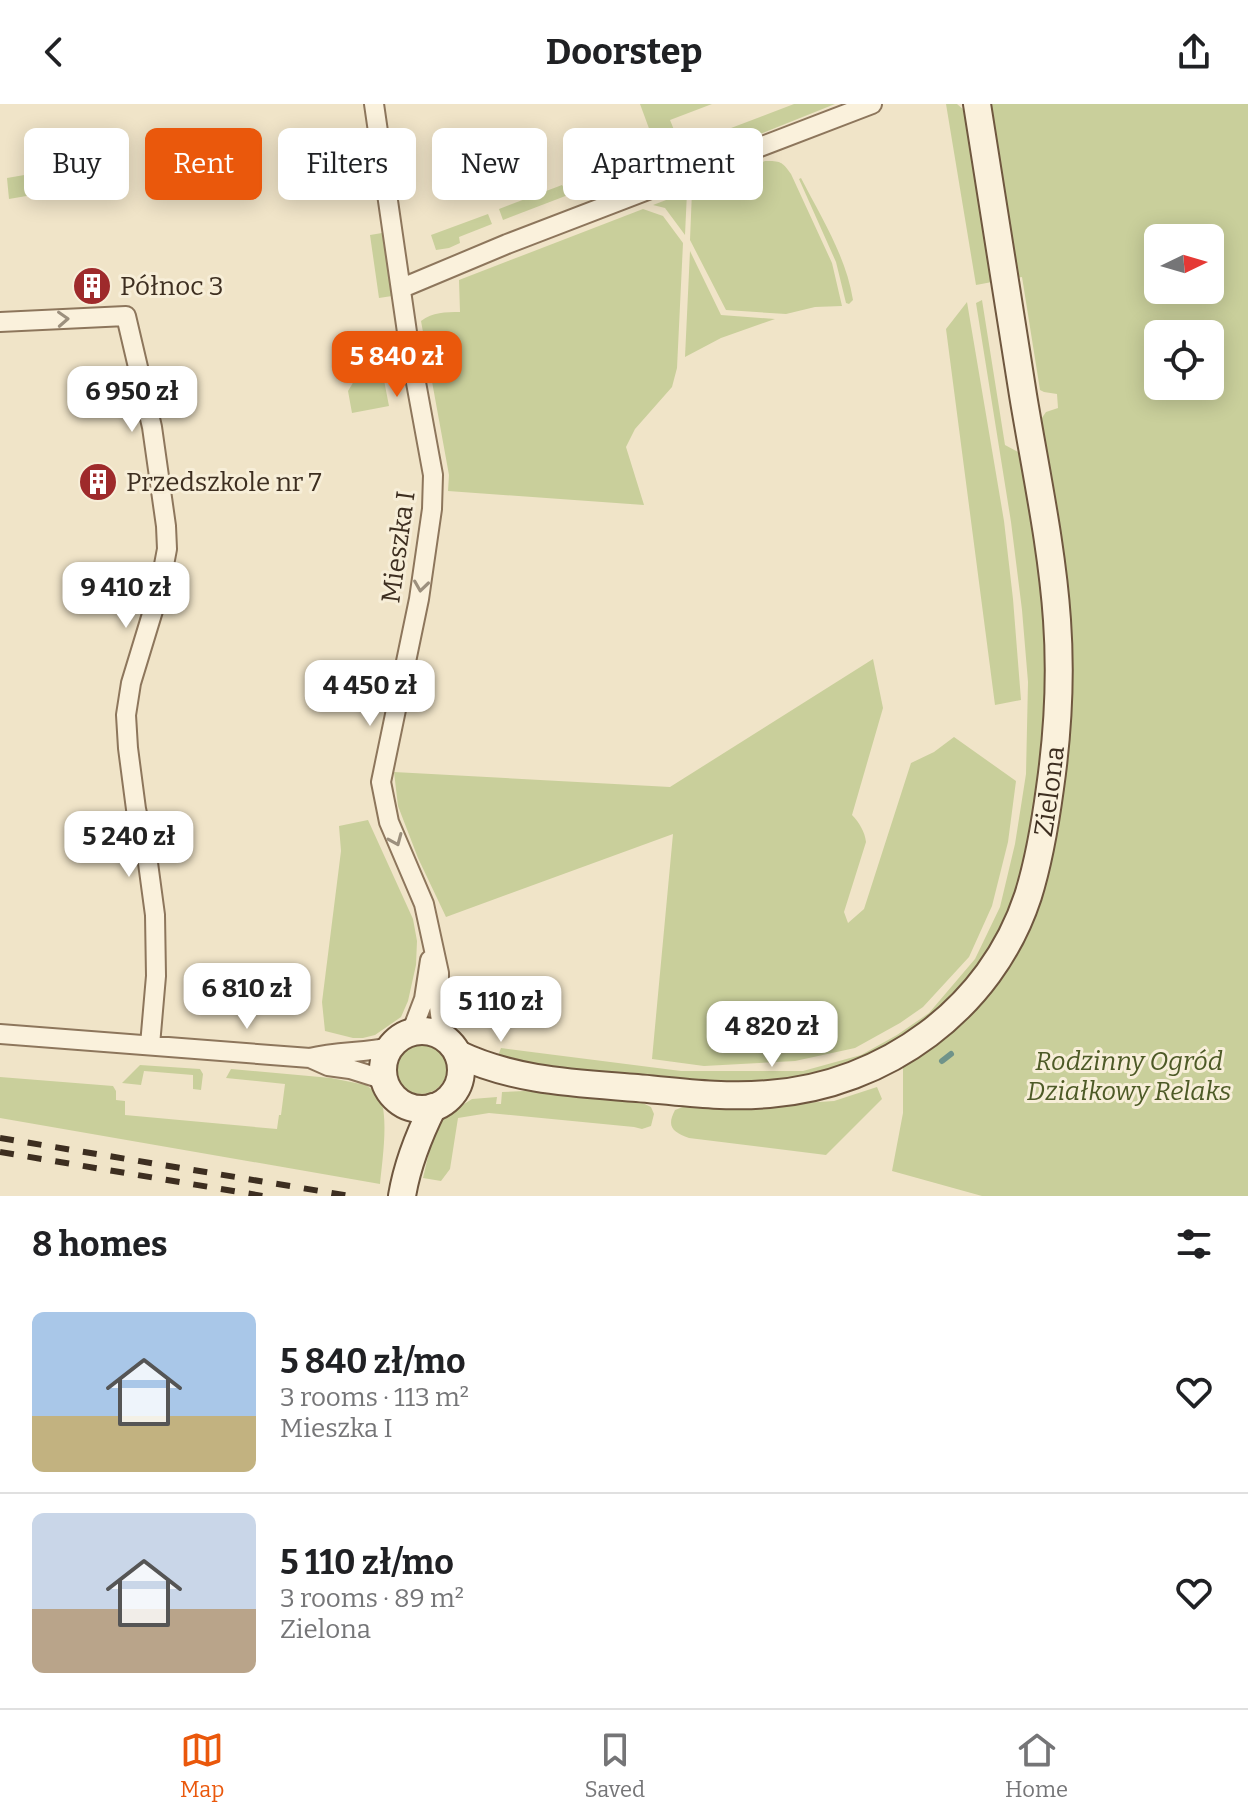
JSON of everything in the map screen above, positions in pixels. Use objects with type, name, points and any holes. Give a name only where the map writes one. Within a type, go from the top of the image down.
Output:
[{"type":"main road","name":"Zielona","points":[[450,1046],[474,1062],[528,1078],[735,1096],[788,1092],[838,1081],[892,1058],[932,1032],[978,986],[1013,932],[1029,894],[1045,826],[1056,737],[1059,660],[1053,579],[977,104]]},
{"type":"main road","points":[[428,1032],[450,1046],[461,1070],[455,1091],[448,1099],[433,1107],[419,1109],[400,1102],[390,1092],[384,1066],[401,1040],[428,1032]]},
{"type":"main road","name":"Zielona","points":[[455,1091],[528,1078]]},
{"type":"main road","points":[[400,1102],[403,1188]]},
{"type":"main road","points":[[403,1188],[433,1107]]},
{"type":"street","name":"Mieszka I","points":[[374,104],[408,339],[433,475],[432,509],[419,599],[381,782],[389,822],[424,904],[439,973],[439,1006],[450,1046]]},
{"type":"street","points":[[402,288],[872,104]]},
{"type":"street","points":[[0,322],[126,316],[152,427],[166,526],[165,561],[131,683],[126,715],[136,809],[155,915],[156,976],[150,1045]]},
{"type":"street","name":"Mieszka I","points":[[401,1040],[424,999],[431,941]]},
{"type":"street","points":[[0,1034],[310,1058],[333,1052],[365,1052],[401,1040]]},
{"type":"street","points":[[310,1058],[328,1066],[385,1080]]},
{"type":"green space","points":[[640,104],[712,104],[670,120],[673,128],[649,128]]},
{"type":"green space","points":[[794,104],[835,104],[763,133],[763,128],[731,128]]},
{"type":"green space","points":[[946,104],[957,104],[964,110],[992,282],[976,285]]},
{"type":"green space","name":"Rodzinny Ogród Działkowy Relaks","points":[[988,104],[1248,104],[1248,1196],[982,1196],[892,1171],[903,1113],[903,1066],[949,1033],[1003,973],[1036,909],[1055,844],[1070,720],[1070,633],[1039,422],[1046,412],[1058,408],[1057,394],[1040,390],[1022,277],[1016,278]]},
{"type":"green space","points":[[763,162],[780,163],[791,174],[832,263],[842,306],[815,307],[786,314],[726,310],[690,240],[692,200],[763,200]]},
{"type":"green space","points":[[24,175],[24,196],[9,199],[7,178]]},
{"type":"green space","points":[[801,178],[845,268],[853,300],[849,304],[846,303],[836,262]]},
{"type":"green space","points":[[562,185],[563,197],[503,220],[499,209],[523,200],[547,200],[547,191]]},
{"type":"green space","points":[[666,200],[687,200],[685,235],[665,208],[653,205]]},
{"type":"green space","points":[[643,209],[663,216],[683,243],[677,368],[672,387],[635,429],[626,447],[644,505],[448,491],[449,475],[421,321],[435,314],[460,312],[459,280]]},
{"type":"green space","points":[[488,214],[492,224],[459,237],[460,243],[436,250],[431,235]]},
{"type":"green space","points":[[382,233],[392,296],[379,298],[370,235]]},
{"type":"green space","points":[[690,251],[721,315],[775,319],[721,338],[685,357]]},
{"type":"green space","points":[[982,300],[1005,445],[1022,454],[1045,624],[1048,669],[1037,812],[1016,907],[982,970],[934,1015],[905,1037],[864,1059],[813,1076],[735,1083],[616,1076],[496,1061],[501,1048],[681,1071],[803,1071],[861,1055],[897,1035],[929,1013],[975,959],[1000,907],[1015,844],[1026,774],[1028,682],[1011,522],[976,303]]},
{"type":"green space","points":[[967,302],[1004,521],[1021,700],[995,705],[946,329]]},
{"type":"green space","points":[[383,375],[389,406],[352,413],[348,391],[354,381]]},
{"type":"green space","points":[[873,659],[883,708],[852,815],[861,827],[866,842],[844,912],[848,923],[864,909],[911,763],[934,752],[954,737],[1016,781],[1008,842],[992,906],[969,957],[923,1007],[900,1023],[855,1048],[795,1061],[704,1066],[652,1059],[673,834],[446,917],[398,806],[394,772],[670,787]]},
{"type":"green space","points":[[368,820],[413,919],[417,941],[416,965],[401,1017],[375,1035],[353,1038],[325,1031],[322,1002],[341,851],[339,826]]},
{"type":"green space","points":[[421,1042],[440,1049],[447,1068],[440,1087],[421,1094],[402,1087],[395,1068],[402,1049]]},
{"type":"green space","points":[[140,1065],[200,1069],[203,1074],[201,1090],[193,1089],[193,1075],[144,1071],[141,1085],[122,1083]]},
{"type":"green space","points":[[231,1069],[331,1078],[366,1085],[378,1094],[384,1116],[380,1184],[0,1118],[0,1077],[113,1086],[116,1100],[125,1101],[125,1115],[277,1129],[285,1084],[226,1078]]},
{"type":"green space","points":[[877,1087],[882,1099],[826,1155],[689,1138],[675,1131],[671,1125],[675,1110],[693,1103],[834,1101]]},
{"type":"green space","points":[[502,1092],[606,1094],[637,1101],[651,1107],[654,1114],[651,1126],[642,1129],[489,1113],[458,1118],[450,1169],[441,1181],[423,1178],[433,1135],[442,1118],[472,1099],[497,1097],[496,1104],[501,1104]]},
{"type":"waterway","points":[[942,1061],[951,1054]]},
{"type":"railway","points":[[0,1138],[350,1196]]},
{"type":"railway","points":[[0,1152],[263,1196]]},
{"type":"place","name":"Północ 3","points":[[92,286]]},
{"type":"place","name":"Przedszkole nr 7","points":[[98,482]]}]
